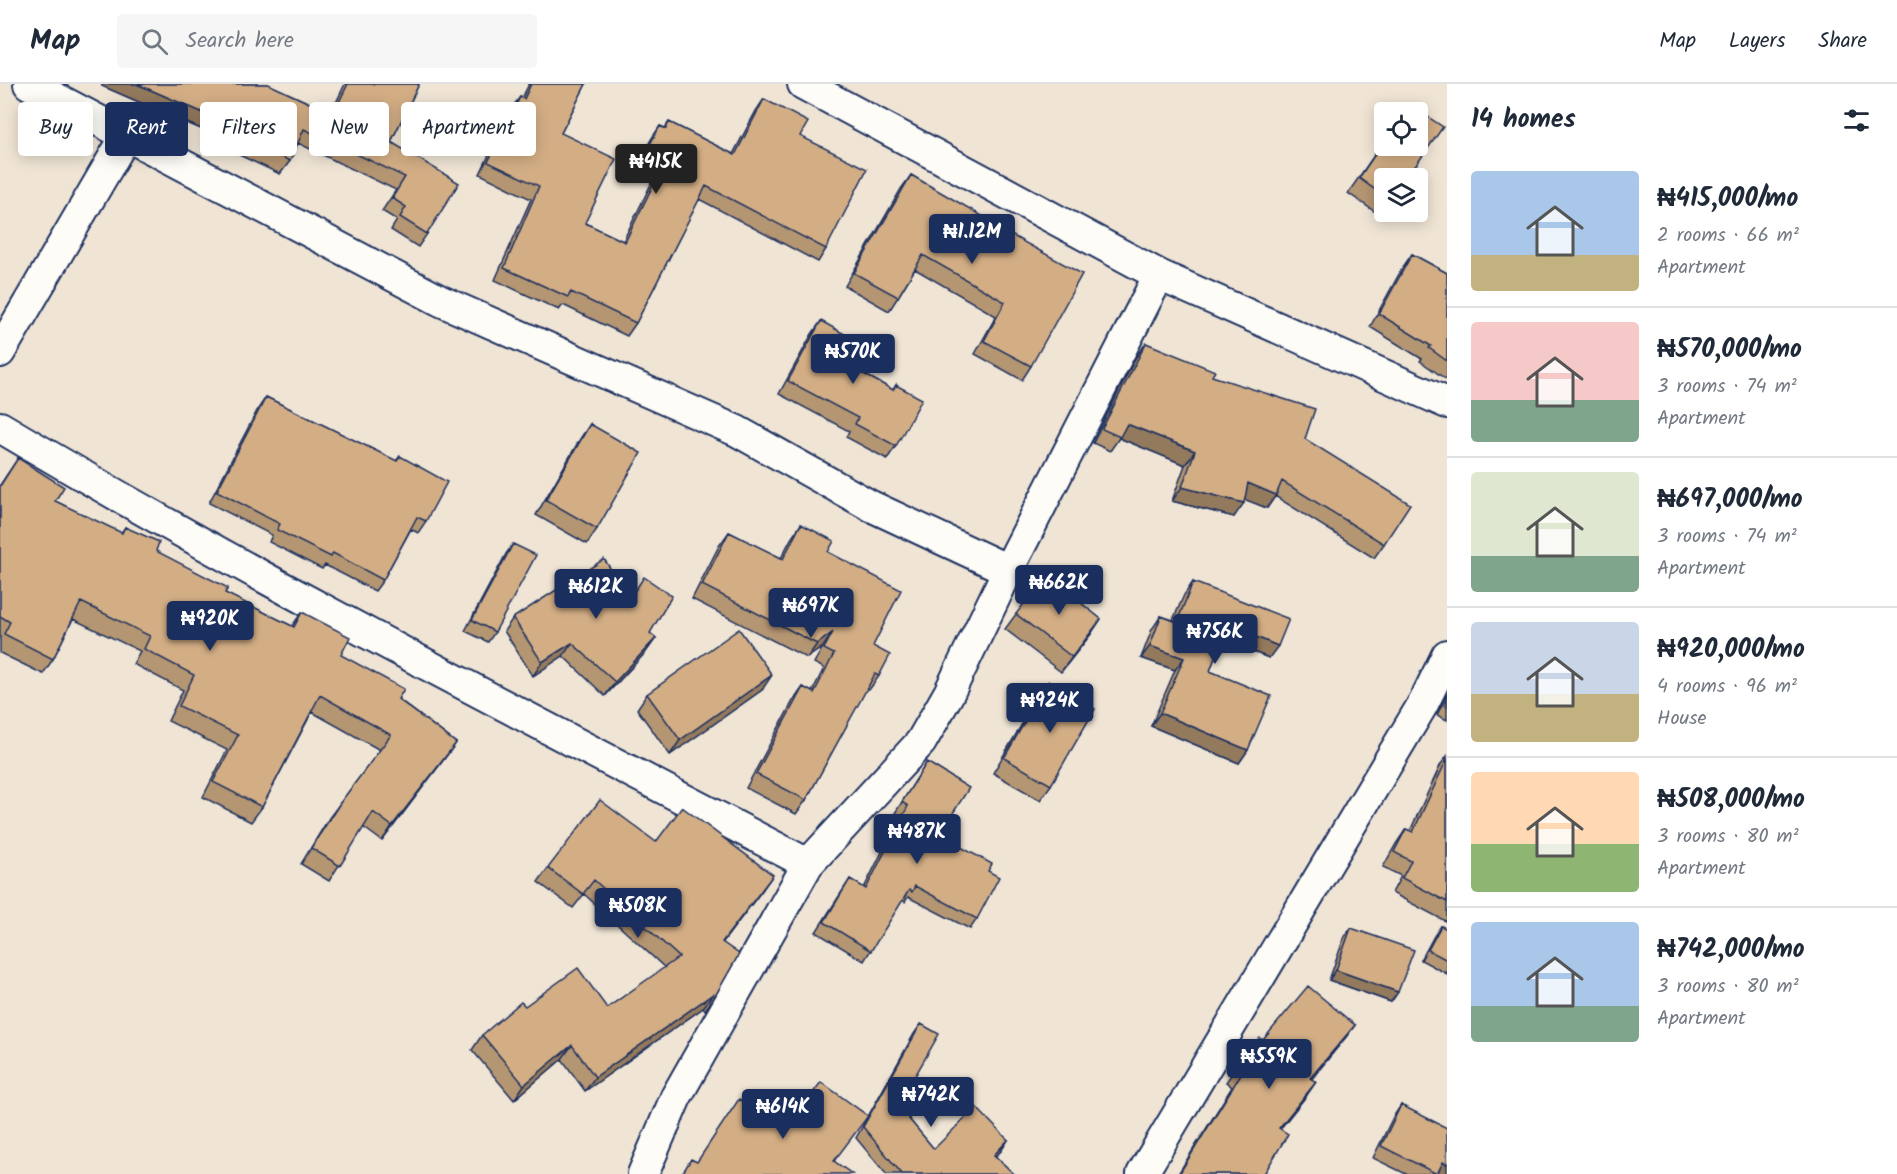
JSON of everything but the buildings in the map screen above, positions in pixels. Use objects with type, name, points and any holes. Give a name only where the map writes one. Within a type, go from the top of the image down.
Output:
[{"type":"street","points":[[29,84],[105,125]]},
{"type":"street","points":[[803,84],[1159,275],[1447,404]]},
{"type":"street","points":[[0,352],[114,156]]},
{"type":"street","points":[[164,156],[441,301],[737,430],[871,506],[1008,570]]},
{"type":"street","points":[[643,1174],[676,1097],[808,864],[921,742],[950,693],[1008,570],[1159,275]]},
{"type":"street","points":[[0,427],[112,494],[808,864]]},
{"type":"street","points":[[1142,1174],[1423,704],[1447,655]]}]
